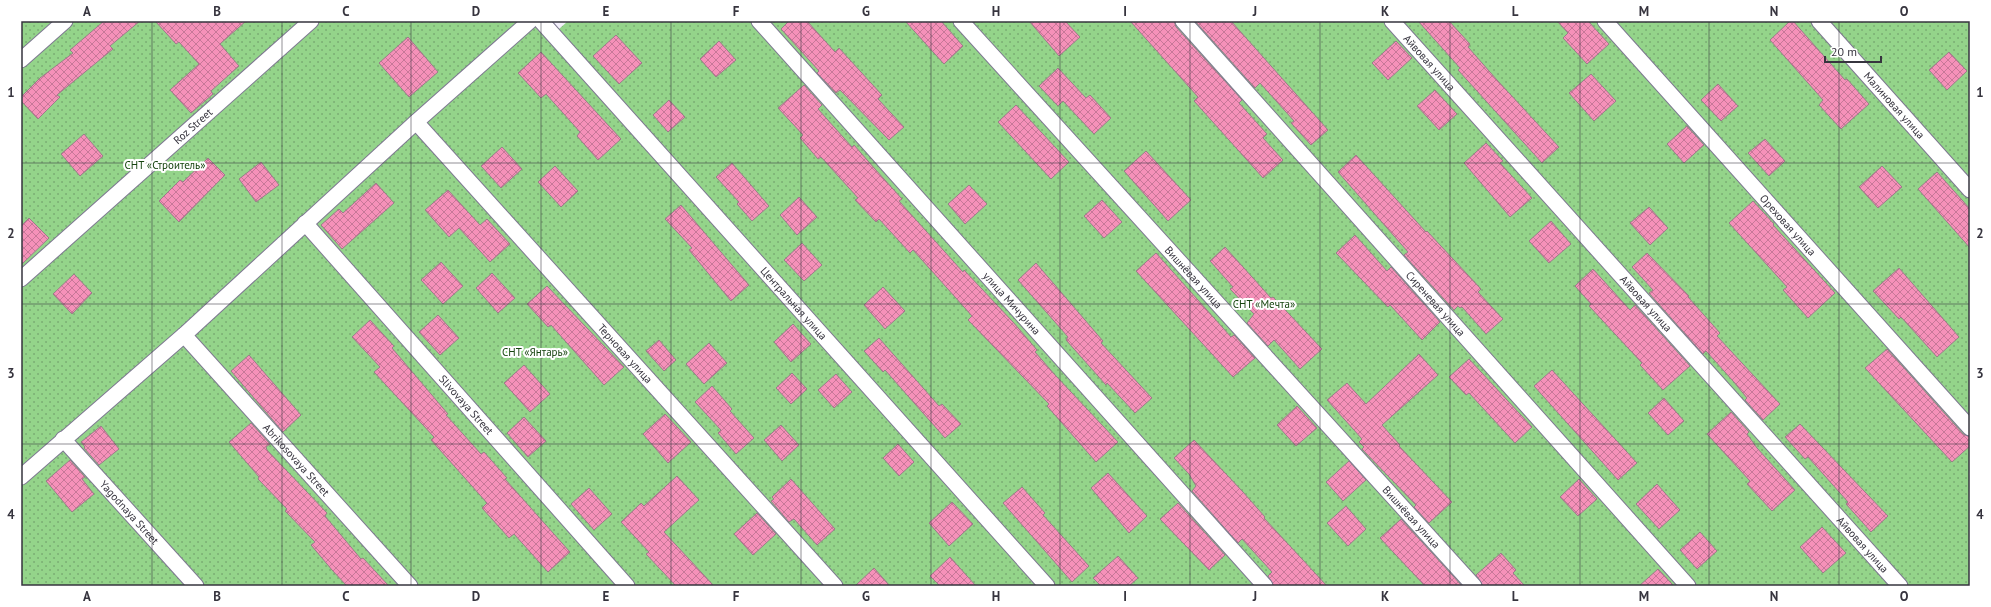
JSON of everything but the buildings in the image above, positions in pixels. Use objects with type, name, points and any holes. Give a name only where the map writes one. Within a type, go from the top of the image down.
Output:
[{"type":"street","points":[[21,60],[65,21]]},
{"type":"street","name":"Roz Street","points":[[21,279],[311,21]]},
{"type":"street","points":[[21,477],[184,334],[416,122],[530,21]]},
{"type":"street","name":"Центральная улица","points":[[541,21],[1047,586]]},
{"type":"street","name":"улица Мичурина","points":[[759,21],[1265,586]]},
{"type":"street","name":"Вишнёвая улица","points":[[961,21],[1474,586]]},
{"type":"street","name":"Сиреневая улица","points":[[1183,21],[1688,586]]},
{"type":"street","name":"Айвовая улица","points":[[1392,21],[1900,586]]},
{"type":"street","name":"Ореховая улица","points":[[1605,21],[1970,428]]},
{"type":"street","name":"Малиновая улица","points":[[1819,21],[1970,190]]},
{"type":"street","name":"Терновая улица","points":[[416,122],[835,586]]},
{"type":"street","name":"Slivovaya Street","points":[[305,223],[627,586]]},
{"type":"street","name":"Abrikosovaya Street","points":[[184,334],[410,586]]},
{"type":"street","name":"Yagodnaya Street","points":[[63,439],[196,586]]},
{"type":"green space","points":[[21,21],[551,21],[559,29],[568,21],[1970,21],[1970,586],[21,586]]},
{"type":"park label","name":"СНТ «Строитель»","points":[[165,165]]},
{"type":"park label","name":"СНТ «Мечта»","points":[[1264,304]]},
{"type":"park label","name":"СНТ «Янтарь»","points":[[535,352]]}]
